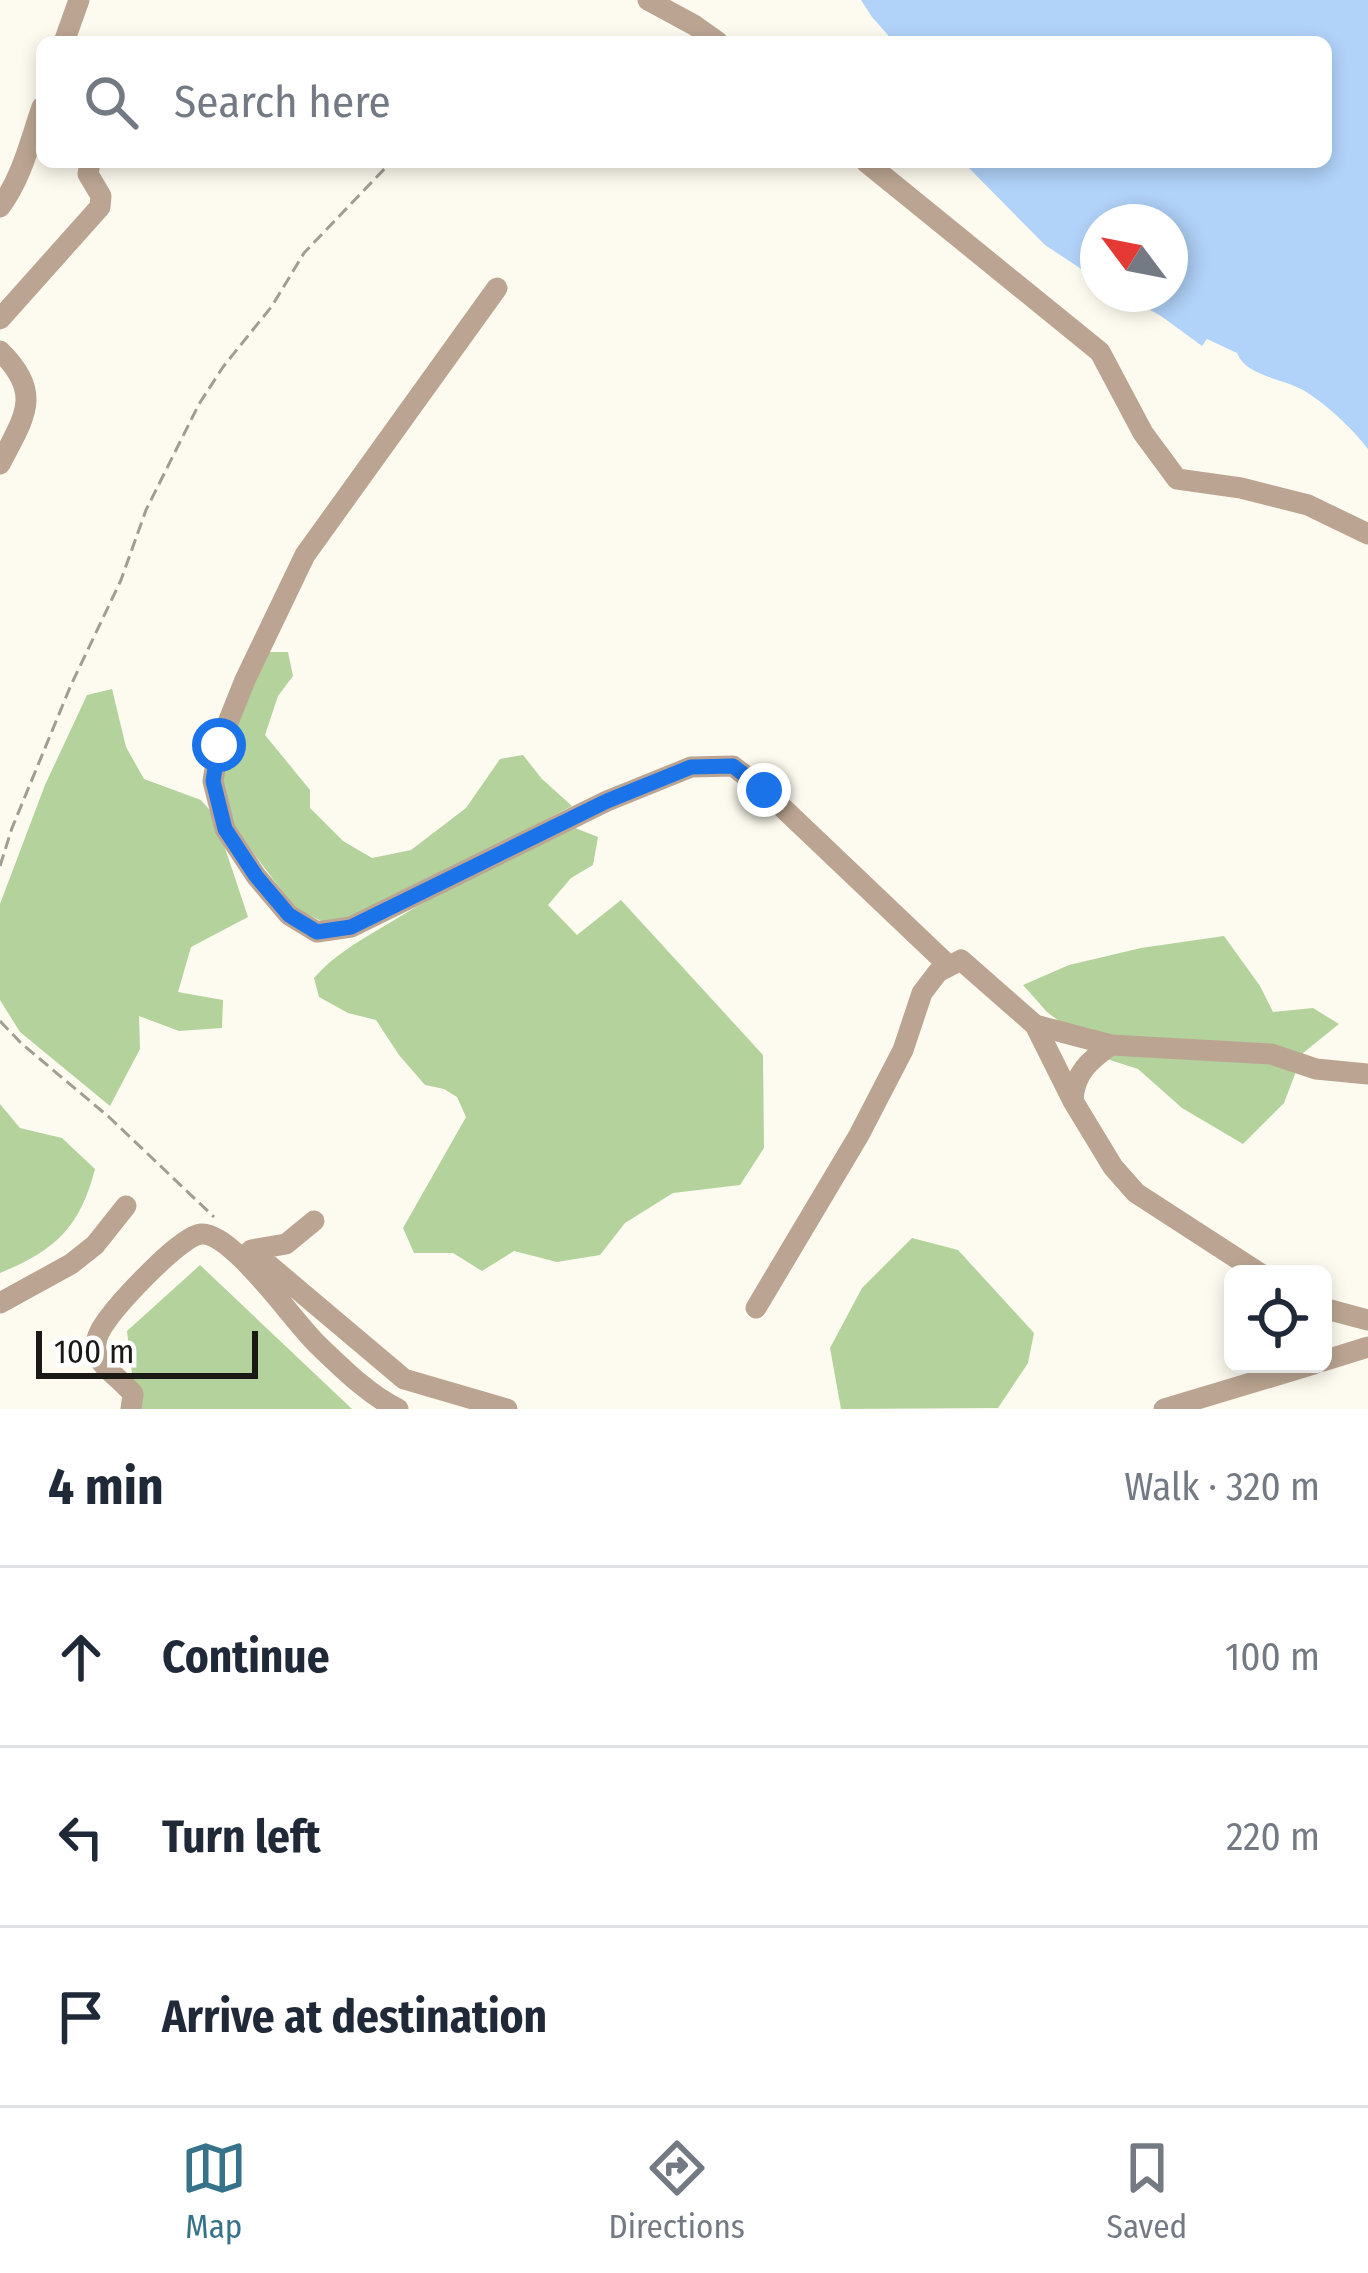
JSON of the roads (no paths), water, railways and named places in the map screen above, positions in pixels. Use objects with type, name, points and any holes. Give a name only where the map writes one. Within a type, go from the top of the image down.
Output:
[{"type":"street","points":[[66,36],[79,0]]},
{"type":"street","points":[[648,0],[710,36]]},
{"type":"street","points":[[0,207],[16,180],[36,124]]},
{"type":"street","points":[[0,320],[100,208],[89,168]]},
{"type":"street","points":[[873,168],[1100,352],[1143,433],[1177,479],[1241,488],[1307,505],[1368,534]]},
{"type":"street","points":[[497,288],[304,555],[245,680],[219,745],[213,781],[225,829],[245,860],[289,915],[317,932],[351,927],[607,801],[691,767],[733,766],[949,966]]},
{"type":"street","points":[[0,351],[17,370],[28,400],[19,430],[0,464]]},
{"type":"street","points":[[756,1308],[860,1135],[903,1050],[922,993],[938,972],[961,960],[1035,1025],[1073,1101],[1113,1167],[1136,1193],[1247,1265]]},
{"type":"street","points":[[1035,1025],[1111,1045],[1271,1054],[1316,1069],[1368,1074]]},
{"type":"street","points":[[1073,1101],[1073,1086],[1082,1069],[1111,1045]]},
{"type":"street","points":[[0,1303],[95,1245],[126,1206]]},
{"type":"street","points":[[314,1221],[286,1244],[251,1250],[404,1379],[507,1409]]},
{"type":"street","points":[[131,1409],[133,1394],[97,1357],[98,1334],[175,1247],[201,1234],[212,1235],[240,1256],[320,1348],[398,1409]]},
{"type":"street","points":[[1332,1310],[1368,1320]]},
{"type":"street","points":[[1332,1358],[1368,1347]]},
{"type":"street","points":[[1164,1409],[1278,1373]]},
{"type":"water","points":[[861,0],[1368,0],[1368,449],[1338,416],[1303,390],[1256,372],[1237,353],[1207,339],[1202,346],[1154,312],[1188,312],[1188,204],[1080,204],[1080,268],[1045,245],[969,168],[1332,168],[1332,36],[889,36]]}]
